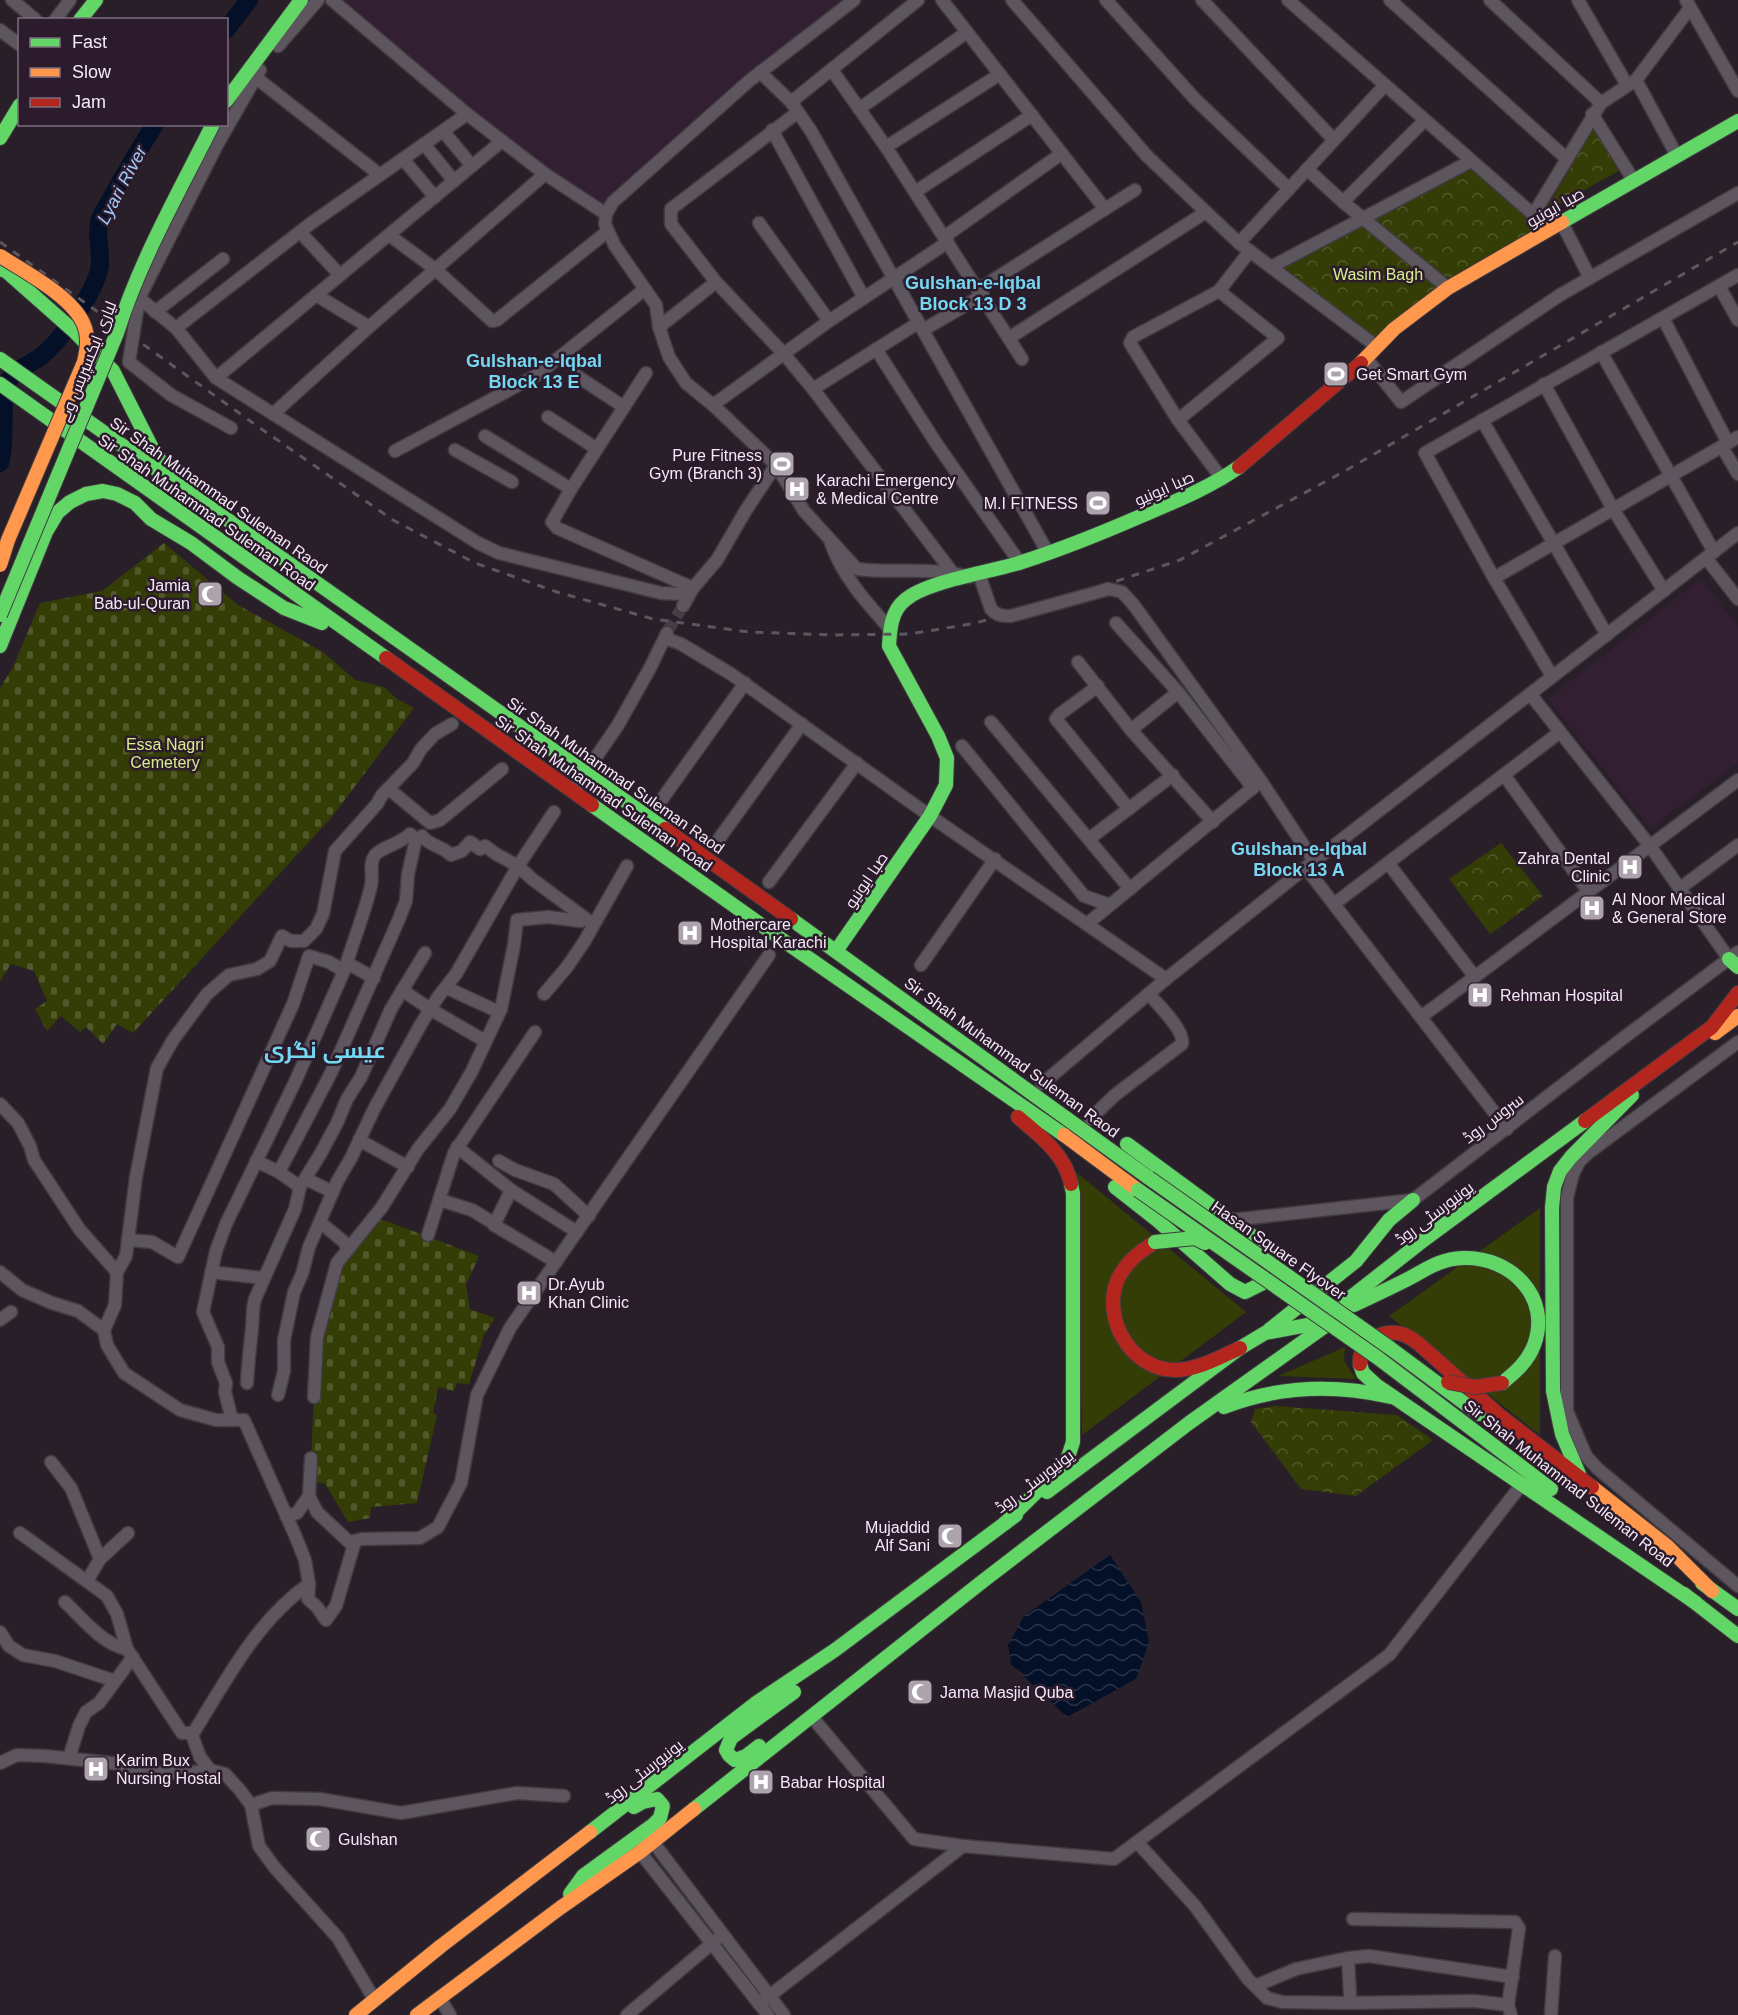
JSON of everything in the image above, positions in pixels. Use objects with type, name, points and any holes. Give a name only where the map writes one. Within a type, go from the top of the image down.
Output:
[{"type":"main road","points":[[82,18],[96,0]]},
{"type":"main road","points":[[228,98],[301,0]]},
{"type":"main road","points":[[0,138],[18,108]]},
{"type":"main road","name":"صبا ایونیو","points":[[836,951],[930,816],[946,784],[947,758],[938,736],[889,646],[894,615],[904,600],[925,588],[1020,563],[1048,553],[1140,516],[1222,479],[1244,464],[1365,358],[1409,315],[1448,288],[1561,221],[1738,121]]},
{"type":"main road","name":"لیاری ایکسپریس وے","points":[[0,615],[117,333],[124,311],[176,195],[212,126]]},
{"type":"main road","points":[[0,255],[76,309],[84,324],[88,341],[84,362],[8,540],[0,565]]},
{"type":"main road","points":[[0,268],[75,332],[112,370],[173,483]]},
{"type":"main road","name":"Sir Shah Muhammad Suleman Raod","points":[[0,359],[864,970],[1149,1179]]},
{"type":"main road","name":"Sir Shah Muhammad Suleman Road","points":[[0,384],[844,983],[1053,1126],[1138,1190]]},
{"type":"main road","points":[[0,646],[46,532],[58,512],[70,502],[86,494],[103,491],[117,494],[135,503],[151,519],[191,543],[284,608],[356,637]]},
{"type":"main road","points":[[864,970],[969,1033],[1095,1122]]},
{"type":"main road","points":[[844,983],[899,1035],[1125,1194],[1230,1284],[1245,1292],[1256,1290],[1266,1281],[1275,1267],[1269,1251],[1232,1220],[1118,1138]]},
{"type":"main road","name":"یونیورسٹی روڈ","points":[[356,2015],[756,1703],[869,1625],[1240,1348],[1265,1333],[1318,1323],[1432,1234],[1712,1027],[1738,993]]},
{"type":"main road","name":"یونیورسٹی روڈ","points":[[417,2015],[560,1908],[640,1852],[1190,1423],[1354,1305],[1738,1016]]},
{"type":"main road","points":[[1582,1479],[1562,1438],[1556,1417],[1553,1391],[1552,1208],[1554,1187],[1560,1171],[1575,1160],[1632,1095]]},
{"type":"main road","points":[[1005,1523],[1066,1463],[1073,1442],[1074,1205],[1071,1176],[1056,1150],[1018,1117]]},
{"type":"main road","name":"Hasan Square Flyover","points":[[1149,1179],[1391,1349]]},
{"type":"main road","name":"Hasan Square Flyover","points":[[1138,1190],[1378,1358]]},
{"type":"main road","points":[[1265,1333],[1356,1261],[1389,1220],[1413,1200]]},
{"type":"main road","points":[[1229,1255],[1195,1238],[1155,1242],[1140,1248],[1130,1257],[1114,1286],[1114,1322],[1132,1352],[1162,1368],[1179,1370],[1199,1365],[1240,1348]]},
{"type":"main road","points":[[1354,1305],[1413,1277],[1436,1263],[1461,1258],[1481,1258],[1500,1264],[1525,1284],[1533,1296],[1538,1311],[1538,1328],[1531,1355],[1518,1372],[1502,1383],[1474,1389],[1463,1388],[1448,1382],[1391,1349]]},
{"type":"main road","points":[[1696,1603],[1365,1375],[1360,1367],[1360,1358],[1368,1341],[1387,1333],[1397,1332],[1419,1344],[1499,1415],[1667,1546],[1712,1591]]},
{"type":"main road","name":"Sir Shah Muhammad Suleman Road","points":[[1391,1349],[1738,1609]]},
{"type":"main road","name":"Sir Shah Muhammad Suleman Road","points":[[1378,1358],[1508,1455],[1738,1636]]},
{"type":"main road","points":[[1190,1423],[1257,1394],[1280,1390],[1354,1389],[1396,1398]]},
{"type":"main road","points":[[869,1625],[792,1693],[730,1738],[725,1751],[728,1756],[735,1760],[746,1756],[819,1702],[891,1654]]},
{"type":"main road","points":[[560,1908],[583,1876],[660,1820],[664,1811],[662,1803],[656,1798],[649,1798],[637,1804],[597,1836],[565,1853]]},
{"type":"street","points":[[12,0],[34,18]]},
{"type":"street","points":[[57,18],[70,0]]},
{"type":"street","points":[[228,125],[255,77],[271,54],[318,0]]},
{"type":"street","points":[[332,0],[467,114],[545,174],[606,214]]},
{"type":"street","points":[[854,0],[760,72],[613,202],[606,214],[605,224],[615,246],[656,304],[659,327],[669,357],[686,383],[713,405],[776,465],[804,511],[857,569],[881,572],[952,572],[974,576],[991,609],[1002,616],[1011,616],[1108,589],[1122,591],[1257,784],[1334,904],[1507,1129]]},
{"type":"street","points":[[918,0],[831,70],[772,130],[671,209],[671,224],[716,282],[784,354],[813,389],[952,572]]},
{"type":"street","points":[[942,0],[1105,209]]},
{"type":"street","points":[[1012,0],[1147,156],[1239,243],[1376,346]]},
{"type":"street","points":[[1106,0],[1195,99],[1289,189]]},
{"type":"street","points":[[1202,0],[1334,140]]},
{"type":"street","points":[[1390,0],[1567,159]]},
{"type":"street","points":[[1490,0],[1601,103]]},
{"type":"street","points":[[1578,0],[1677,156]]},
{"type":"street","points":[[1291,1],[1543,223],[1547,230]]},
{"type":"street","points":[[1533,215],[1592,114],[1601,103],[1631,82],[1688,4],[1738,91]]},
{"type":"street","points":[[0,30],[18,44]]},
{"type":"street","points":[[859,109],[967,32]]},
{"type":"street","points":[[831,70],[886,147],[1022,359]]},
{"type":"street","points":[[760,72],[794,107],[838,175],[893,279],[1048,553]]},
{"type":"street","points":[[886,147],[1000,74]]},
{"type":"street","points":[[255,77],[380,175]]},
{"type":"street","points":[[1239,243],[1385,85]]},
{"type":"street","points":[[176,328],[300,232],[467,114]]},
{"type":"street","points":[[1592,114],[1634,181]]},
{"type":"street","points":[[915,192],[1032,116]]},
{"type":"street","points":[[1343,202],[1425,120]]},
{"type":"street","points":[[228,126],[139,298],[129,362],[171,395],[231,428]]},
{"type":"street","points":[[772,130],[864,298]]},
{"type":"street","points":[[444,131],[472,166]]},
{"type":"street","points":[[216,378],[502,141]]},
{"type":"street","points":[[424,144],[454,181]]},
{"type":"street","points":[[713,405],[829,321],[893,279],[1062,154]]},
{"type":"street","points":[[403,159],[435,197]]},
{"type":"street","points":[[1271,267],[1471,161]]},
{"type":"street","points":[[1307,169],[1343,202],[1448,288]]},
{"type":"street","points":[[273,414],[545,174]]},
{"type":"street","points":[[813,389],[876,349],[981,292],[1135,190]]},
{"type":"street","points":[[1365,358],[1401,402],[1508,329],[1590,278],[1738,193]]},
{"type":"street","points":[[1009,338],[1206,212]]},
{"type":"street","points":[[1561,221],[1590,278]]},
{"type":"street","points":[[759,223],[829,321]]},
{"type":"street","points":[[389,235],[435,269],[489,319],[497,320],[608,231]]},
{"type":"street","points":[[300,232],[340,275]]},
{"type":"street","points":[[1222,479],[1178,420],[1130,343],[1132,337],[1219,291],[1250,251]]},
{"type":"street","points":[[155,312],[223,258]]},
{"type":"street","points":[[1552,676],[1494,578],[1425,453],[1738,275]]},
{"type":"street","points":[[659,327],[716,282]]},
{"type":"street","points":[[1719,286],[1738,320]]},
{"type":"street","points":[[395,451],[537,375],[645,289]]},
{"type":"street","points":[[1178,420],[1278,338],[1219,291]]},
{"type":"street","points":[[316,295],[369,327]]},
{"type":"street","points":[[139,298],[176,328],[216,378],[478,543],[500,553],[661,594],[681,594],[693,588]]},
{"type":"street","points":[[1663,318],[1729,442],[1738,474]]},
{"type":"street","points":[[876,349],[936,443],[1020,563]]},
{"type":"street","points":[[1601,352],[1671,476],[1710,555],[1738,599]]},
{"type":"street","points":[[646,373],[552,522],[557,528],[693,588]]},
{"type":"street","points":[[577,376],[624,407]]},
{"type":"street","points":[[1544,384],[1613,509],[1664,591]]},
{"type":"street","points":[[548,417],[597,449]]},
{"type":"street","points":[[1482,420],[1606,635]]},
{"type":"street","points":[[485,436],[571,489]]},
{"type":"street","points":[[1494,578],[1729,442]]},
{"type":"street","points":[[455,450],[512,482]]},
{"type":"street","points":[[683,606],[693,588],[717,560],[776,465]]},
{"type":"street","points":[[1042,1084],[1166,979],[1310,865],[1738,533]]},
{"type":"street","points":[[830,539],[837,560],[863,599],[890,629]]},
{"type":"street","points":[[1116,623],[1257,784]]},
{"type":"street","points":[[573,791],[618,725],[666,635],[745,683],[930,816],[1166,979]]},
{"type":"street","points":[[1078,662],[1131,729],[1213,822]]},
{"type":"street","points":[[660,802],[745,683]]},
{"type":"street","points":[[1098,686],[1056,719],[1129,809]]},
{"type":"street","points":[[1131,729],[1178,692]]},
{"type":"street","points":[[1531,694],[1735,959]]},
{"type":"street","points":[[991,722],[1130,889]]},
{"type":"street","points":[[355,1541],[336,1606],[326,1620],[308,1599],[309,1584],[304,1560],[244,1420],[216,1420],[180,1410],[124,1374],[107,1345],[104,1330],[115,1305],[117,1272],[126,1256],[136,1177],[157,1068],[173,1040],[217,984],[229,975],[257,969],[270,962],[282,936],[291,941],[304,941],[316,929],[323,914],[335,851],[413,763],[421,749],[435,734],[452,724]]},
{"type":"street","points":[[716,843],[802,724]]},
{"type":"street","points":[[1334,904],[1560,732]]},
{"type":"street","points":[[962,746],[1084,896],[1110,905]]},
{"type":"street","points":[[769,882],[857,763]]},
{"type":"street","points":[[430,823],[440,820],[502,769]]},
{"type":"street","points":[[1089,839],[1173,775]]},
{"type":"street","points":[[1504,775],[1589,892]]},
{"type":"street","points":[[1421,1017],[1738,780]]},
{"type":"street","points":[[1086,924],[1257,784]]},
{"type":"street","points":[[389,789],[430,823]]},
{"type":"street","points":[[278,1395],[284,1371],[284,1340],[294,1292],[302,1274],[309,1247],[333,1192],[388,1081],[430,1009],[447,988],[518,866],[554,812]]},
{"type":"street","points":[[419,837],[427,834],[430,823]]},
{"type":"street","points":[[231,1420],[225,1392],[226,1383],[218,1362],[218,1347],[203,1312],[211,1272],[226,1224],[295,1082],[345,967],[367,905],[374,877],[371,869],[372,858],[378,852],[396,844],[410,834],[446,850],[451,855],[462,851],[470,842],[480,849],[485,846],[518,866],[531,879],[589,921]]},
{"type":"street","points":[[279,1172],[331,1073],[374,978],[406,901],[408,874],[419,837]]},
{"type":"street","points":[[1679,889],[1738,845]]},
{"type":"street","points":[[921,965],[995,859]]},
{"type":"street","points":[[1388,863],[1475,977]]},
{"type":"street","points":[[544,994],[584,942],[589,921],[627,866]]},
{"type":"street","points":[[314,1397],[317,1337],[337,1263],[382,1207],[450,1109],[472,1071],[499,1012],[514,945],[517,920],[548,918],[589,921]]},
{"type":"street","points":[[247,1383],[252,1312],[263,1278],[295,1209],[303,1183],[361,1077],[391,1009],[425,953]]},
{"type":"street","points":[[311,1458],[309,1496],[317,1512],[349,1542],[420,1538],[438,1527],[461,1483],[477,1395],[510,1328],[769,955]]},
{"type":"street","points":[[128,1240],[152,1242],[178,1257],[293,1004],[309,956],[374,978]]},
{"type":"street","name":"سروس روڈ","points":[[1413,1200],[1622,1039],[1735,959]]},
{"type":"street","points":[[447,988],[499,1012]]},
{"type":"street","points":[[402,990],[485,1041]]},
{"type":"street","points":[[1095,1122],[1115,1095],[1182,1044],[1183,1038],[1179,1031],[1149,994]]},
{"type":"street","points":[[428,1235],[457,1147],[535,1032]]},
{"type":"street","points":[[1738,1042],[1575,1160],[1567,1197],[1567,1411],[1586,1456],[1738,1587]]},
{"type":"street","points":[[0,1104],[18,1123],[30,1146],[34,1160],[80,1230],[117,1272]]},
{"type":"street","points":[[359,1140],[408,1167]]},
{"type":"street","points":[[457,1147],[511,1190],[577,1232]]},
{"type":"street","points":[[256,1161],[303,1183],[333,1192]]},
{"type":"street","points":[[499,1161],[515,1170],[554,1184],[589,1216]]},
{"type":"street","points":[[495,1224],[511,1190]]},
{"type":"street","points":[[440,1200],[472,1210],[556,1262]]},
{"type":"street","points":[[1232,1220],[1413,1200]]},
{"type":"street","points":[[320,1222],[344,1242],[348,1249]]},
{"type":"street","points":[[0,1272],[22,1290],[78,1311],[104,1330]]},
{"type":"street","points":[[211,1272],[263,1278]]},
{"type":"street","points":[[0,1320],[11,1312]]},
{"type":"street","points":[[51,1462],[71,1488],[100,1559]]},
{"type":"street","points":[[812,1717],[914,1839],[963,1846],[1114,1859],[1389,1654],[1522,1484]]},
{"type":"street","points":[[286,1516],[297,1513],[309,1496]]},
{"type":"street","points":[[20,1533],[107,1596],[117,1614],[130,1653],[182,1733],[193,1733]]},
{"type":"street","points":[[87,1581],[100,1559],[128,1533]]},
{"type":"street","points":[[210,1770],[200,1757],[193,1733],[260,1628],[309,1584]]},
{"type":"street","points":[[65,1602],[99,1634],[130,1653]]},
{"type":"street","points":[[0,1632],[9,1646],[23,1655],[56,1661],[115,1681]]},
{"type":"street","points":[[69,1758],[86,1712],[99,1703],[115,1681],[130,1653]]},
{"type":"street","points":[[0,1763],[17,1755],[120,1764],[129,1773],[188,1773],[210,1770],[225,1774],[251,1805],[259,1846],[274,1868],[338,1938],[374,1999]]},
{"type":"street","points":[[251,1805],[273,1798],[320,1799],[401,1813],[517,1792],[564,1796]]},
{"type":"street","points":[[653,1842],[784,2015]]},
{"type":"street","points":[[1137,1842],[1195,1906],[1248,1979],[1267,1998],[1282,2002],[1348,2003],[1474,2001],[1509,2010],[1519,1928],[1515,1922],[1353,1919]]},
{"type":"street","points":[[759,2004],[963,1846]]},
{"type":"street","points":[[640,1852],[768,2015]]},
{"type":"street","points":[[627,2015],[723,1935]]},
{"type":"street","points":[[1255,1986],[1296,1969],[1369,1956],[1513,1977]]},
{"type":"street","points":[[1551,2015],[1555,1956]]},
{"type":"street","points":[[1348,1958],[1350,1995]]},
{"type":"street","points":[[440,1998],[450,2015]]},
{"type":"shaded area","points":[[333,0],[854,0],[760,72],[606,214],[545,174]]},
{"type":"shaded area","points":[[1701,579],[1738,626],[1738,763],[1650,828],[1548,699]]},
{"type":"green space","points":[[1595,124],[1624,168],[1545,212]]},
{"type":"green space","name":"Wasim Bagh","points":[[1471,161],[1547,230],[1378,343],[1277,268]]},
{"type":"green space","name":"Essa Nagri Cemetery","points":[[164,543],[238,605],[323,652],[355,680],[384,687],[397,699],[414,708],[331,818],[133,1033],[117,1024],[103,1044],[86,1027],[80,1032],[61,1016],[47,1031],[35,1009],[47,1001],[34,971],[11,964],[0,981],[0,688],[13,667],[40,603],[102,591]]},
{"type":"green space","points":[[1501,843],[1543,896],[1490,934],[1449,879]]},
{"type":"green space","points":[[1076,1172],[1246,1312],[1082,1435]]},
{"type":"green space","points":[[1540,1208],[1540,1435],[1389,1316]]},
{"type":"green space","points":[[373,1216],[479,1256],[466,1285],[470,1309],[495,1318],[484,1335],[469,1384],[457,1383],[454,1391],[438,1387],[433,1413],[437,1415],[417,1503],[371,1507],[370,1518],[348,1522],[325,1484],[310,1481],[317,1336],[336,1264]]},
{"type":"green space","points":[[1345,1347],[1344,1361],[1356,1379],[1278,1376]]},
{"type":"green space","points":[[1276,1406],[1397,1415],[1433,1440],[1356,1496],[1301,1489],[1251,1422],[1255,1409]]},
{"type":"water","points":[[1110,1555],[1141,1602],[1149,1642],[1136,1679],[1067,1717],[1011,1664],[1008,1645],[1024,1616]]},
{"type":"waterway","name":"Lyari River","points":[[228,27],[249,0]]},
{"type":"waterway","name":"Lyari River","points":[[0,463],[7,383],[17,371],[39,358],[56,342],[87,298],[99,270],[98,226],[100,219],[154,126]]},
{"type":"tunnel","points":[[667,632],[683,606]]},
{"type":"railway","points":[[0,242],[393,520],[475,563],[557,592],[653,619],[749,632],[833,635],[909,634],[971,624],[1048,604],[1180,560],[1345,471],[1738,242]]},
{"type":"traffic: fast","points":[[82,18],[96,0]]},
{"type":"traffic: fast","points":[[228,98],[301,0]]},
{"type":"traffic: fast","points":[[0,138],[18,108]]},
{"type":"traffic: fast","points":[[1562,222],[1738,121]]},
{"type":"traffic: fast","points":[[0,615],[117,333],[137,279],[212,126]]},
{"type":"traffic: fast","points":[[0,269],[6,271],[75,332],[113,371],[151,446],[168,473]]},
{"type":"traffic: fast","points":[[0,359],[665,829]]},
{"type":"traffic: fast","points":[[0,384],[386,658]]},
{"type":"traffic: fast","points":[[836,951],[930,816],[946,785],[947,758],[938,736],[889,646],[892,621],[900,604],[928,587],[1009,566],[1097,535],[1191,494],[1239,467]]},
{"type":"traffic: fast","points":[[0,646],[46,532],[58,512],[70,502],[86,494],[103,491],[117,494],[135,503],[151,519],[191,543],[284,608],[322,623]]},
{"type":"traffic: fast","points":[[592,805],[1064,1135]]},
{"type":"traffic: fast","points":[[791,919],[1149,1178]]},
{"type":"traffic: fast","points":[[1729,959],[1738,967]]},
{"type":"traffic: fast","points":[[1579,1474],[1562,1434],[1553,1391],[1552,1208],[1554,1187],[1560,1171],[1571,1157],[1632,1095]]},
{"type":"traffic: fast","points":[[1047,1492],[1240,1348],[1265,1333],[1318,1323],[1425,1239],[1585,1121]]},
{"type":"traffic: fast","points":[[1115,1187],[1157,1220],[1230,1284],[1245,1292],[1263,1283],[1274,1267],[1269,1251],[1263,1244],[1127,1144]]},
{"type":"traffic: fast","points":[[1149,1178],[1390,1348]]},
{"type":"traffic: fast","points":[[1005,1523],[1066,1463],[1073,1442],[1073,1193],[1071,1184]]},
{"type":"traffic: fast","points":[[1138,1190],[1378,1358]]},
{"type":"traffic: fast","points":[[1269,1330],[1356,1261],[1389,1220],[1413,1200]]},
{"type":"traffic: fast","points":[[1155,1242],[1195,1238],[1205,1243]]},
{"type":"traffic: fast","points":[[1354,1305],[1446,1260],[1480,1259],[1496,1264],[1511,1272],[1532,1296],[1537,1311],[1538,1327],[1534,1345],[1525,1361],[1502,1383]]},
{"type":"traffic: fast","points":[[694,1809],[983,1581],[1189,1423],[1328,1324]]},
{"type":"traffic: fast","points":[[1390,1348],[1479,1414]]},
{"type":"traffic: fast","points":[[1378,1358],[1551,1489]]},
{"type":"traffic: fast","points":[[1360,1364],[1363,1373],[1376,1385],[1696,1603]]},
{"type":"traffic: fast","points":[[1224,1407],[1265,1395],[1307,1389],[1349,1390],[1391,1397]]},
{"type":"traffic: fast","points":[[590,1832],[756,1703],[835,1650],[1016,1515]]},
{"type":"traffic: fast","points":[[1702,1583],[1738,1609]]},
{"type":"traffic: fast","points":[[1684,1594],[1738,1636]]},
{"type":"traffic: fast","points":[[759,1746],[746,1756],[735,1760],[726,1750],[731,1738],[794,1692]]},
{"type":"traffic: fast","points":[[570,1894],[583,1876],[653,1825],[660,1818],[663,1806],[657,1799],[634,1807]]},
{"type":"traffic: slow","points":[[1361,363],[1394,329],[1448,288],[1562,222]]},
{"type":"traffic: slow","points":[[0,256],[59,295],[78,315],[87,334],[84,362],[8,540],[0,565]]},
{"type":"traffic: slow","points":[[1715,1033],[1738,1016]]},
{"type":"traffic: slow","points":[[1064,1135],[1138,1190]]},
{"type":"traffic: slow","points":[[1592,1487],[1667,1546],[1712,1591]]},
{"type":"traffic: slow","points":[[417,2015],[560,1908],[640,1852],[694,1809]]},
{"type":"traffic: slow","points":[[356,2015],[441,1946],[590,1832]]},
{"type":"traffic: jam","points":[[1239,467],[1361,363]]},
{"type":"traffic: jam","points":[[386,658],[592,805]]},
{"type":"traffic: jam","points":[[665,829],[791,919]]},
{"type":"traffic: jam","points":[[1585,1121],[1712,1027],[1738,993]]},
{"type":"traffic: jam","points":[[1018,1117],[1050,1146],[1068,1173],[1071,1184]]},
{"type":"traffic: jam","points":[[1155,1242],[1128,1263],[1117,1281],[1113,1296],[1114,1311],[1117,1326],[1124,1340],[1146,1362],[1160,1368],[1175,1370],[1200,1365],[1240,1348]]},
{"type":"traffic: jam","points":[[1360,1364],[1360,1356],[1367,1344],[1380,1335],[1395,1333],[1409,1337],[1499,1415],[1592,1487]]},
{"type":"traffic: jam","points":[[1448,1382],[1475,1387],[1502,1383]]},
{"type":"place","name":"Get Smart Gym","points":[[1336,374]]},
{"type":"place","name":"Pure Fitness Gym (Branch 3)","points":[[782,464]]},
{"type":"place","name":"Karachi Emergency & Medical Centre","points":[[797,489]]},
{"type":"place","name":"M.I FITNESS","points":[[1098,503]]},
{"type":"place","name":"Jamia Bab-ul-Quran","points":[[210,594]]},
{"type":"place","name":"Zahra Dental Clinic","points":[[1630,867]]},
{"type":"place","name":"Al Noor Medical & General Store","points":[[1592,908]]},
{"type":"place","name":"Mothercare Hospital Karachi","points":[[690,933]]},
{"type":"place","name":"Rehman Hospital","points":[[1480,995]]},
{"type":"place","name":"Dr.Ayub Khan Clinic","points":[[529,1293]]},
{"type":"place","name":"Mujaddid Alf Sani","points":[[950,1536]]},
{"type":"place","name":"Jama Masjid Quba","points":[[920,1692]]},
{"type":"place","name":"Karim Bux Nursing Hostal","points":[[96,1769]]},
{"type":"place","name":"Babar Hospital","points":[[761,1782]]},
{"type":"place","name":"Gulshan","points":[[318,1839]]},
{"type":"district","name":"Gulshan-e-Iqbal Block 13 D 3","points":[[973,293]]},
{"type":"district","name":"Gulshan-e-Iqbal Block 13 E","points":[[534,371]]},
{"type":"district","name":"Gulshan-e-Iqbal Block 13 A","points":[[1299,859]]},
{"type":"district","name":"عیسی نگری","points":[[325,1050]]}]
